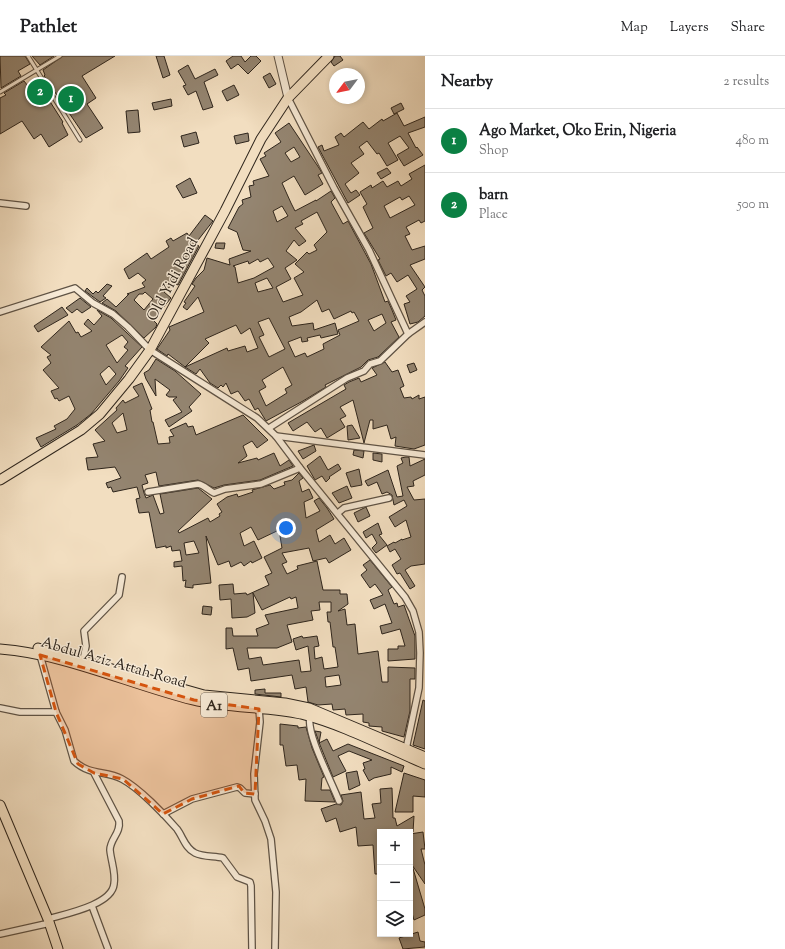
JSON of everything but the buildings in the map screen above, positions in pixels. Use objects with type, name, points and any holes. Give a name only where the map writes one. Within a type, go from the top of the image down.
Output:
[{"type":"main road","name":"Old Yidi Road","points":[[0,480],[61,444],[91,422],[100,414],[129,379],[150,350],[225,211],[261,139],[288,98],[329,56]]},
{"type":"main road","name":"Abdul Aziz Attah Road","points":[[0,643],[27,646],[83,660],[204,695],[249,704],[259,709],[286,711],[310,717],[350,732],[425,764]]},
{"type":"main road","name":"Abdul Aziz Attah Road","points":[[0,649],[40,655],[194,700],[231,707],[249,704],[285,703],[309,708],[425,757]]},
{"type":"main road","points":[[0,805],[49,921],[58,949]]},
{"type":"street","points":[[278,56],[288,98],[334,188],[369,250],[408,334]]},
{"type":"street","points":[[0,203],[26,206]]},
{"type":"street","points":[[0,312],[74,288],[93,303],[113,314],[150,350],[257,418],[269,428],[406,597],[413,611],[419,632],[419,688],[406,749]]},
{"type":"street","points":[[269,428],[347,378],[364,371],[370,364],[380,361],[408,334],[425,322]]},
{"type":"street","points":[[276,436],[425,455]]},
{"type":"street","points":[[148,492],[152,489],[198,484],[214,493],[225,489],[244,487],[266,482],[300,468]]},
{"type":"street","points":[[338,513],[344,508],[389,498]]},
{"type":"street","points":[[83,660],[86,646],[84,631],[119,595],[122,577]]},
{"type":"street","points":[[40,655],[56,712],[65,730],[74,761],[94,773],[107,774],[123,779],[163,814],[180,833],[187,847],[193,852],[223,858],[237,877],[250,882],[252,949]]},
{"type":"street","points":[[0,708],[20,712],[56,712]]},
{"type":"street","points":[[259,709],[260,722],[254,774],[255,800],[265,821],[271,839],[276,892],[275,949]]},
{"type":"street","points":[[310,717],[309,723],[312,735],[339,801]]},
{"type":"street","points":[[0,934],[49,921],[92,906],[112,890],[114,884],[110,848],[120,828],[119,821],[94,773]]},
{"type":"street","points":[[163,814],[192,799],[237,787],[245,793],[255,794]]},
{"type":"street","points":[[92,906],[108,949]]},
{"type":"lane","points":[[28,56],[80,140]]},
{"type":"lane","points":[[0,92],[60,56]]},
{"type":"highlighted area","points":[[40,655],[194,700],[259,709],[255,794],[244,793],[239,786],[192,799],[163,814],[123,779],[94,773],[78,764],[56,712]]},
{"type":"place","name":"barn","points":[[40,92]]},
{"type":"place","name":"Ago Market, Oko Erin, Nigeria","points":[[71,99]]}]
